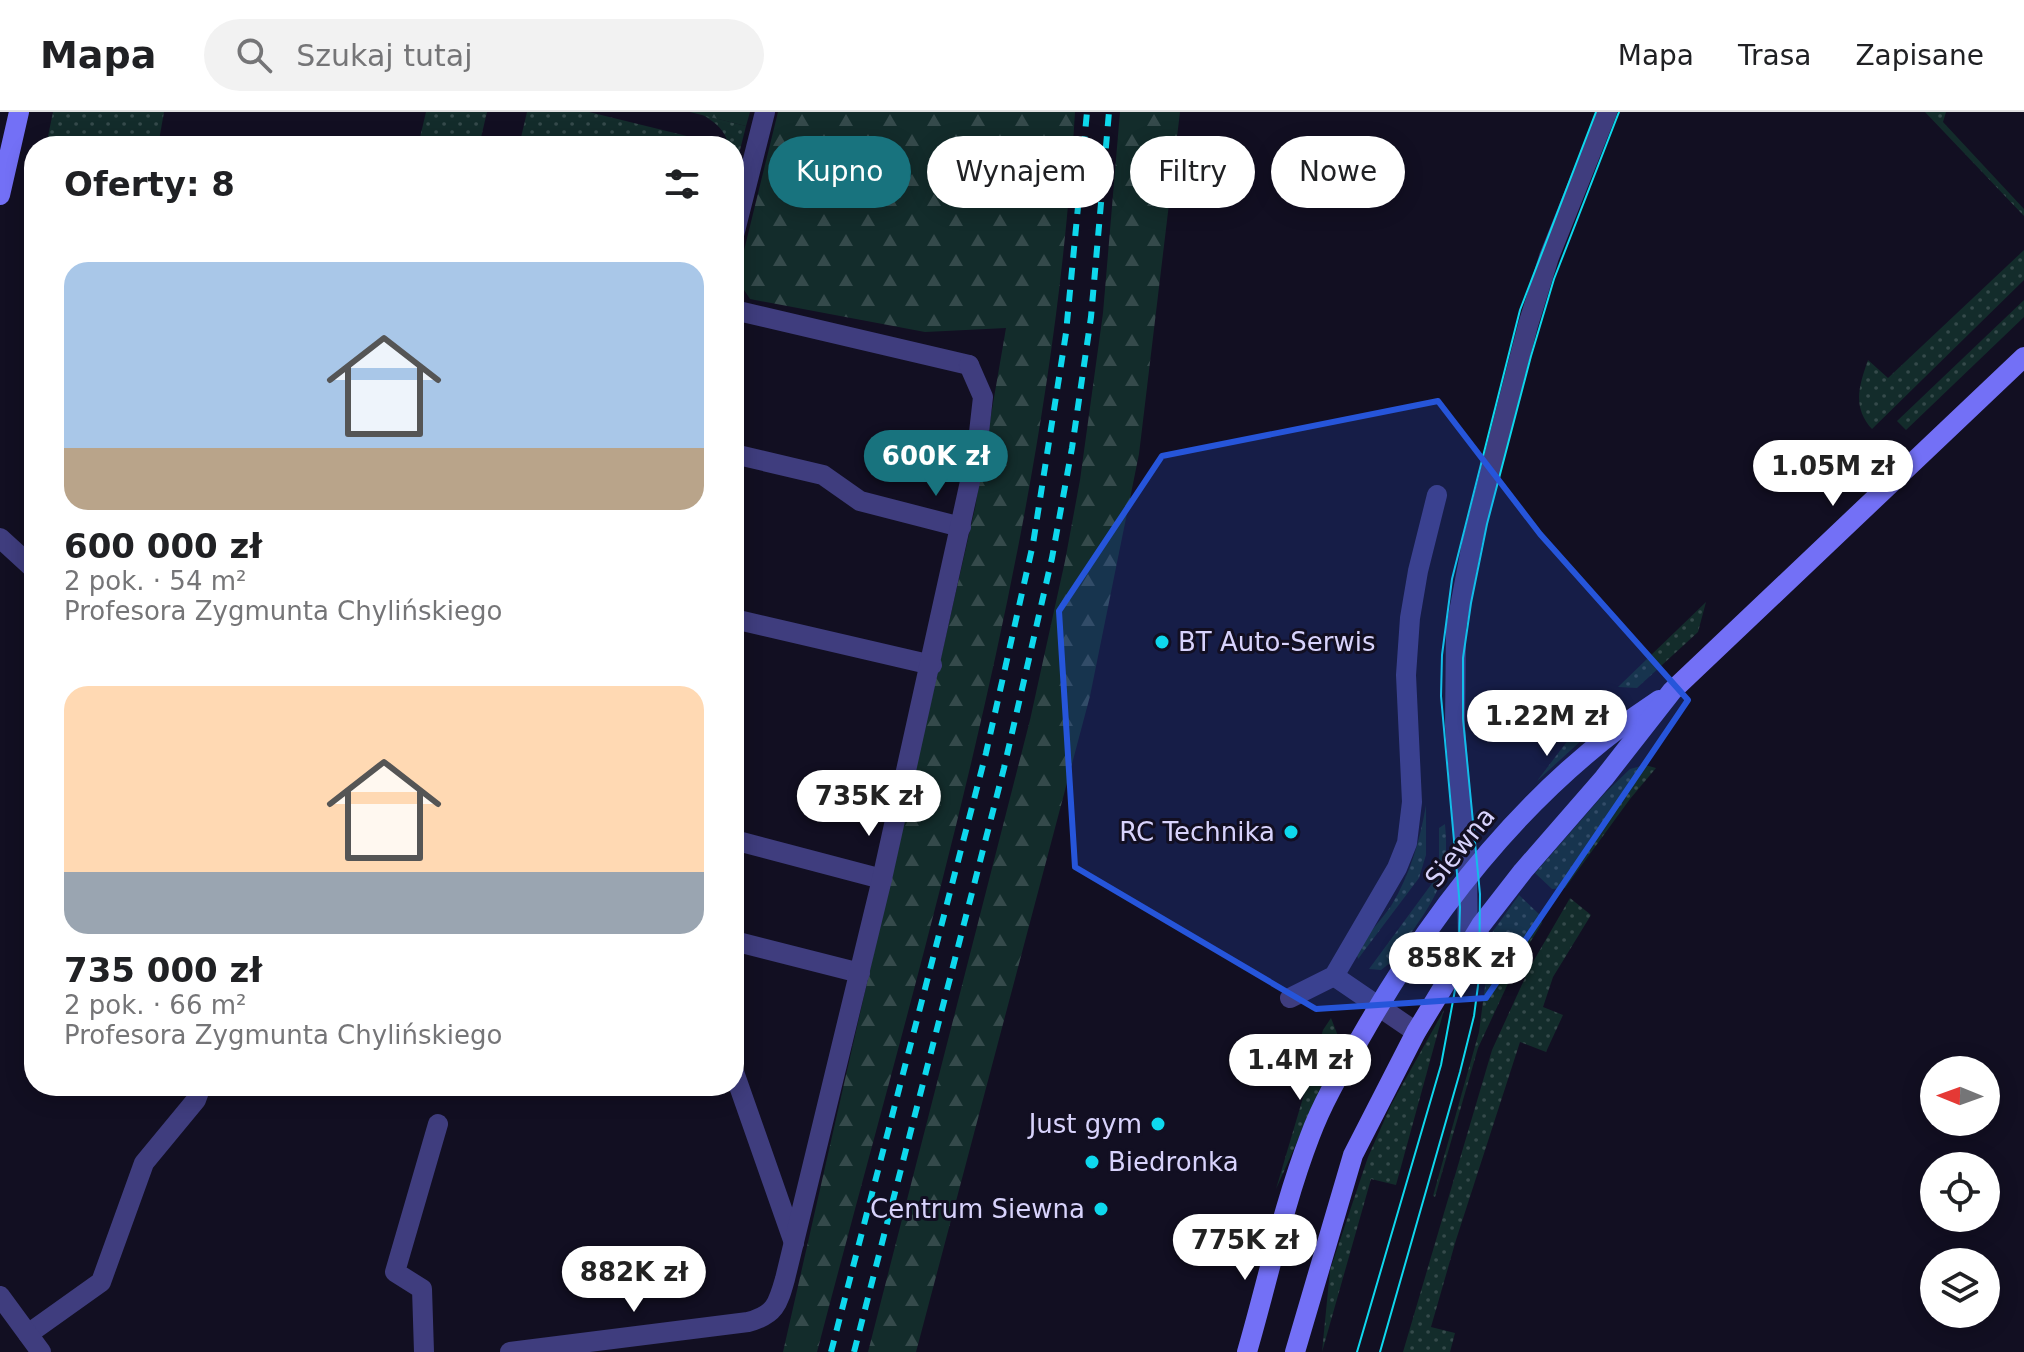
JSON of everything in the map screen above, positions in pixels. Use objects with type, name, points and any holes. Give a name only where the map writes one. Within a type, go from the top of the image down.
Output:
[{"type":"street","points":[[0,195],[19,112]]},
{"type":"street","points":[[744,195],[765,112]]},
{"type":"street","points":[[1468,944],[1467,877],[1453,693],[1456,628],[1465,577],[1528,325],[1549,257],[1607,112]]},
{"type":"street","points":[[510,1352],[738,1324],[757,1319],[773,1310],[794,1243],[932,665],[977,450],[983,397],[969,365],[744,312]]},
{"type":"street","name":"Siewna","points":[[1295,1352],[1353,1155],[1416,1032],[1468,944],[1523,871],[1604,778],[1672,691],[2024,357]]},
{"type":"street","points":[[744,456],[823,475],[860,501],[961,527]]},
{"type":"street","points":[[1290,998],[1334,976],[1397,868],[1407,843],[1412,802],[1406,675],[1410,618],[1437,495]]},
{"type":"street","points":[[0,538],[24,560]]},
{"type":"street","points":[[744,621],[932,665]]},
{"type":"street","name":"Siewna","points":[[1247,1352],[1289,1197],[1319,1113],[1404,964],[1467,877],[1543,791],[1618,727],[1672,691]]},
{"type":"street","points":[[744,843],[882,879]]},
{"type":"street","points":[[744,944],[860,973]]},
{"type":"street","points":[[1334,976],[1416,1032]]},
{"type":"street","points":[[28,1334],[101,1282],[144,1163],[197,1096]]},
{"type":"street","points":[[742,1096],[794,1243]]},
{"type":"street","points":[[424,1352],[422,1289],[395,1272],[438,1124]]},
{"type":"street","points":[[0,1296],[41,1352]]},
{"type":"highlighted area","points":[[1438,401],[1540,534],[1688,700],[1486,998],[1316,1009],[1075,867],[1059,611],[1162,456]]},
{"type":"green space","points":[[53,112],[164,112],[160,136],[48,136]]},
{"type":"green space","points":[[426,112],[487,112],[481,136],[420,136]]},
{"type":"green space","points":[[527,112],[589,112],[687,136],[521,136]]},
{"type":"green space","points":[[690,112],[750,112],[746,126]]},
{"type":"green space","points":[[778,112],[1075,112],[1073,136],[927,136],[927,208],[1066,208],[1061,270],[1040,427],[1011,583],[977,738],[817,1352],[783,1352],[975,508],[1006,328],[925,332],[750,299],[744,290],[744,250],[768,153],[768,208],[911,208],[911,136],[772,136]]},
{"type":"green space","points":[[1120,112],[1180,112],[1177,136],[1130,136],[1130,208],[1168,208],[1139,454],[1090,696],[916,1352],[868,1352],[1030,720],[1065,561],[1080,480],[1103,313]]},
{"type":"green space","points":[[1925,112],[1946,112],[1943,122],[2024,209],[2024,216]]},
{"type":"green space","points":[[703,115],[746,126],[744,136],[725,136]]},
{"type":"green space","points":[[2024,250],[2024,280],[1872,429],[1862,413],[1859,396],[1868,360],[1888,378]]},
{"type":"green space","points":[[2024,300],[2024,317],[1906,430],[1897,421]]},
{"type":"green space","points":[[1706,602],[1698,632],[1637,688],[1618,687]]},
{"type":"green space","points":[[1596,710],[1594,729],[1537,781],[1578,727]]},
{"type":"green space","points":[[1645,765],[1656,768],[1565,888],[1552,889],[1535,873],[1604,794],[1630,769]]},
{"type":"green space","points":[[1426,805],[1426,855],[1419,878],[1358,959],[1357,951],[1391,906],[1404,882]]},
{"type":"green space","points":[[1445,824],[1446,858],[1434,896],[1390,963],[1381,970],[1369,969],[1433,882],[1439,862],[1439,828]]},
{"type":"green space","points":[[1519,895],[1540,915],[1542,923],[1518,962],[1478,1048],[1435,1197],[1479,1032],[1488,938]]},
{"type":"green space","points":[[1570,898],[1591,915],[1553,977],[1543,1007],[1563,1015],[1546,1052],[1520,1042],[1431,1327],[1455,1333],[1450,1352],[1403,1352],[1492,1050],[1530,967]]},
{"type":"green space","points":[[1444,1010],[1396,1185],[1371,1179],[1322,1352],[1330,1270],[1368,1157],[1391,1105]]},
{"type":"green space","points":[[1331,1018],[1338,1036],[1335,1057],[1276,1189],[1323,1030]]},
{"type":"tram line","points":[[1357,1352],[1441,1065],[1458,974],[1460,907],[1441,696],[1442,655],[1452,579],[1520,310],[1596,112]]},
{"type":"tram line","points":[[1380,1352],[1460,1072],[1474,1016],[1479,978],[1480,894],[1463,719],[1463,658],[1471,603],[1487,524],[1554,279],[1619,112]]},
{"type":"railway","points":[[831,1352],[986,753],[1033,544],[1066,333],[1087,112]]},
{"type":"railway","points":[[854,1352],[1004,768],[1052,558],[1091,317],[1109,112]]},
{"type":"place","name":"BT Auto-Serwis","points":[[1162,642]]},
{"type":"place","name":"RC Technika","points":[[1291,832]]},
{"type":"place","name":"Just gym","points":[[1158,1124]]},
{"type":"place","name":"Biedronka","points":[[1092,1162]]},
{"type":"place","name":"Centrum Siewna","points":[[1101,1209]]}]
